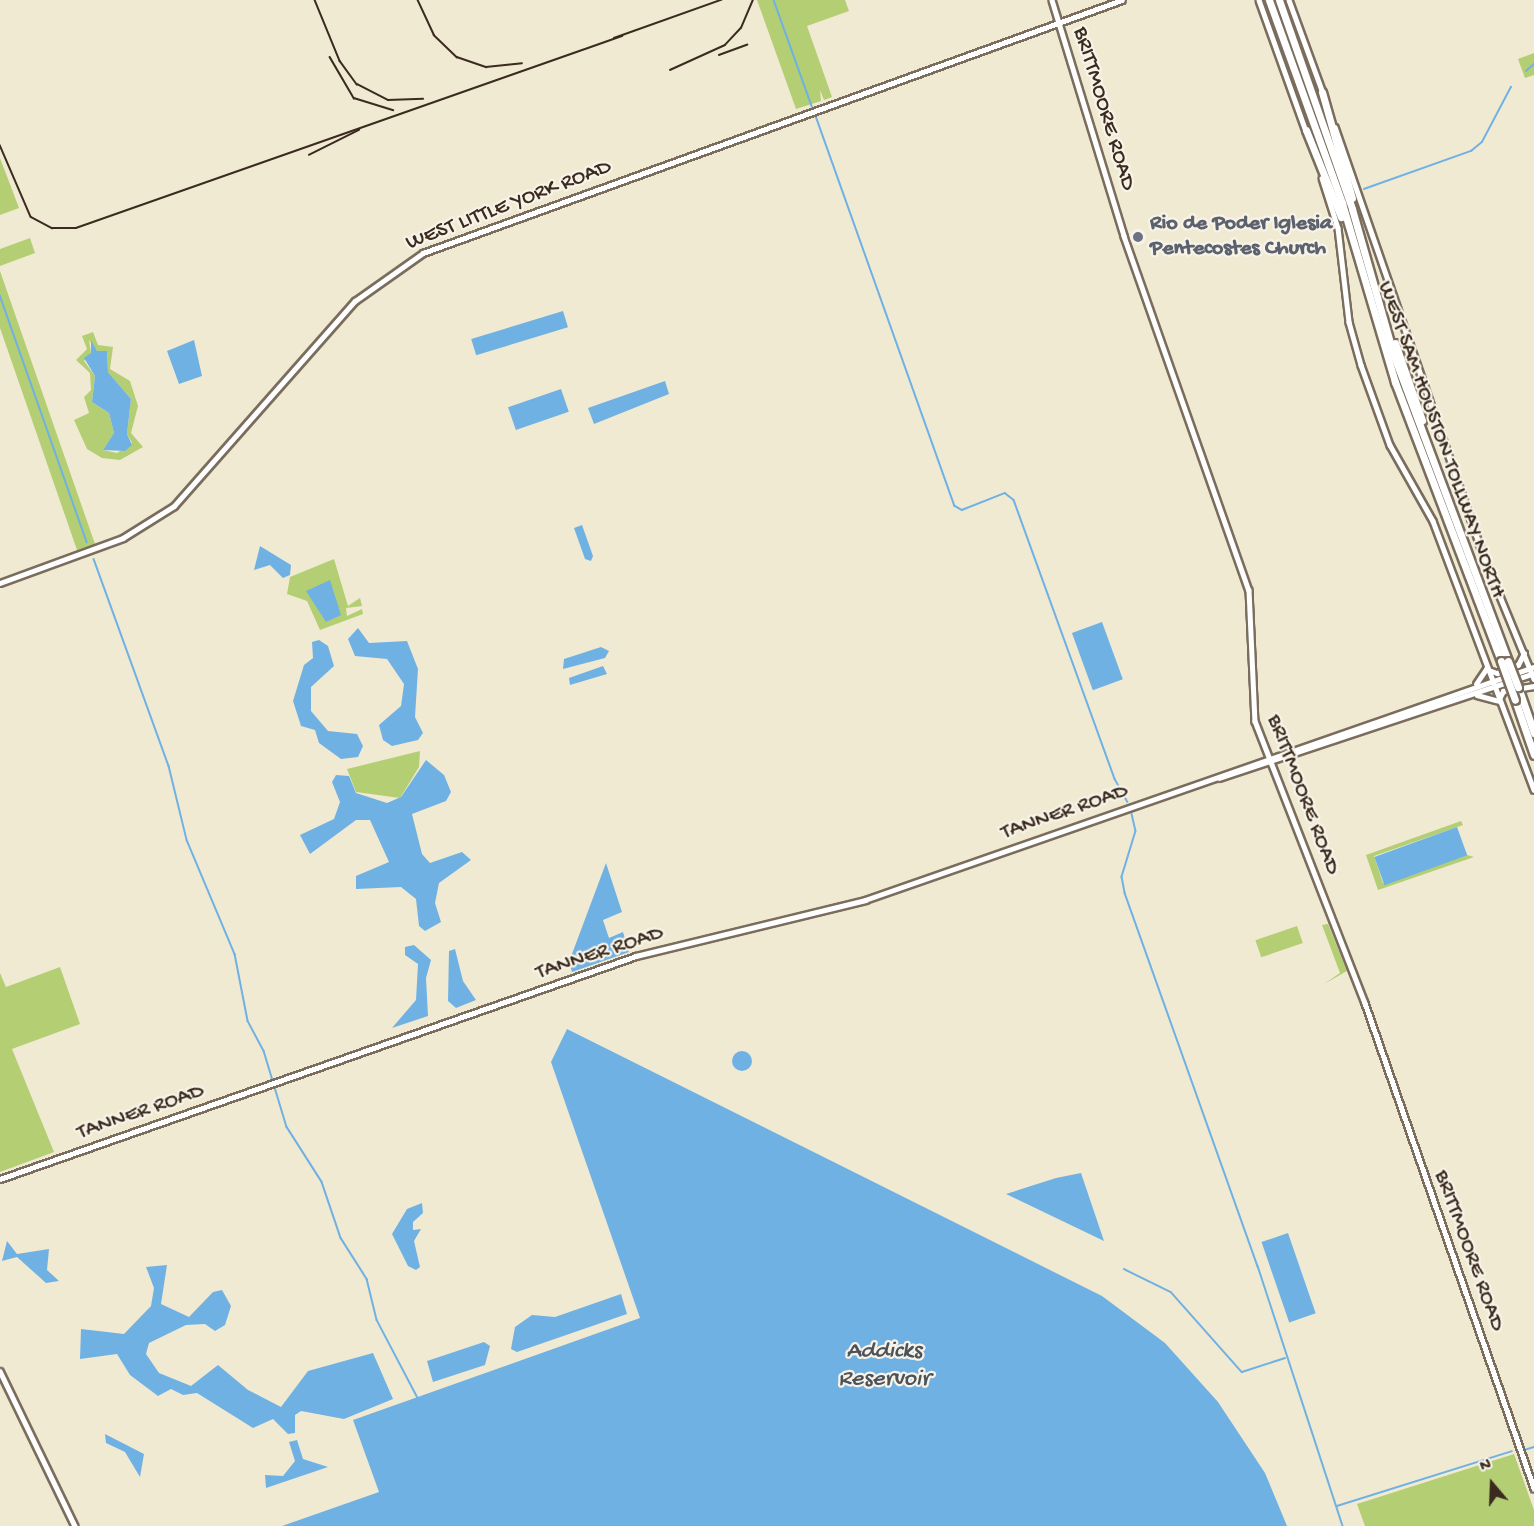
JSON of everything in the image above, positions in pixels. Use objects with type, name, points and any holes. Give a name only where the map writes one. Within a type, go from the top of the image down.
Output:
[{"type":"highway","name":"WEST SAM HOUSTON TOLLWAY NORTH","points":[[1269,0],[1342,203],[1364,284],[1395,382],[1505,661],[1520,692],[1534,733]]},
{"type":"highway","name":"WEST SAM HOUSTON TOLLWAY NORTH","points":[[1279,0],[1352,209],[1382,314],[1432,456],[1468,548],[1534,755]]},
{"type":"highway","points":[[1323,92],[1352,209]]},
{"type":"highway","points":[[1306,130],[1364,284]]},
{"type":"highway","points":[[1379,302],[1468,548]]},
{"type":"main road","name":"BRITTMOORE ROAD","points":[[1052,0],[1124,236],[1247,583],[1253,611],[1252,707],[1270,760],[1365,1003],[1534,1488]]},
{"type":"main road","name":"WEST LITTLE YORK ROAD","points":[[0,583],[123,538],[174,506],[355,301],[423,253],[1122,0]]},
{"type":"main road","points":[[1259,0],[1306,130],[1338,228],[1358,355],[1389,442],[1437,530],[1498,704],[1534,790]]},
{"type":"main road","points":[[1290,0],[1483,555],[1533,672]]},
{"type":"main road","points":[[1486,669],[1497,673],[1518,665],[1524,650]]},
{"type":"main road","points":[[1524,650],[1534,662]]},
{"type":"main road","points":[[1463,691],[1478,684],[1486,669]]},
{"type":"main road","name":"TANNER ROAD","points":[[1270,760],[1463,691],[1533,672]]},
{"type":"main road","name":"TANNER ROAD","points":[[0,1179],[634,957],[865,900],[1216,778],[1454,700],[1491,684]]},
{"type":"main road","points":[[1498,704],[1503,691],[1534,686]]},
{"type":"main road","points":[[1454,700],[1486,694],[1498,704]]},
{"type":"main road","points":[[0,1371],[75,1526]]},
{"type":"green space","points":[[757,0],[845,0],[849,11],[807,26],[832,97],[824,100],[820,90],[821,101],[796,109]]},
{"type":"green space","points":[[1534,53],[1534,75],[1525,78],[1518,59]]},
{"type":"green space","points":[[0,158],[19,208],[0,215]]},
{"type":"green space","points":[[30,238],[35,253],[0,266],[0,249]]},
{"type":"green space","points":[[0,271],[95,544],[77,550],[0,328]]},
{"type":"green space","points":[[93,332],[98,345],[113,347],[110,369],[130,381],[138,406],[131,433],[143,447],[120,460],[102,458],[87,449],[74,420],[89,413],[84,397],[91,390],[90,373],[76,360],[87,349],[82,336]],"holes":[[[89,340],[97,351],[107,351],[108,372],[131,399],[127,434],[132,443],[117,453],[103,450],[114,433],[109,413],[92,402],[95,376],[84,361],[91,353]]]},
{"type":"green space","points":[[334,559],[348,606],[360,598],[362,606],[346,608],[347,616],[362,609],[363,614],[320,630],[307,601],[287,594],[290,577]]},
{"type":"green space","points":[[420,751],[419,767],[400,798],[356,792],[347,769]]},
{"type":"green space","points":[[1461,821],[1463,825],[1374,856],[1383,883],[1467,855],[1474,857],[1378,890],[1366,855]]},
{"type":"green space","points":[[1328,924],[1347,971],[1324,984],[1340,973],[1322,925]]},
{"type":"green space","points":[[1297,926],[1303,943],[1261,957],[1255,940]]},
{"type":"green space","points":[[60,967],[80,1024],[12,1049],[54,1152],[0,1172],[0,973],[6,987]]},
{"type":"green space","points":[[1514,1454],[1534,1510],[1534,1526],[1365,1526],[1357,1504]]},
{"type":"water","points":[[563,311],[568,327],[476,355],[471,339]]},
{"type":"water","points":[[91,340],[97,351],[107,351],[108,372],[131,399],[127,434],[132,445],[125,451],[103,450],[114,433],[109,413],[92,402],[95,376],[84,358],[91,353]]},
{"type":"water","points":[[194,340],[202,376],[179,384],[167,351]]},
{"type":"water","points":[[665,381],[669,394],[594,424],[588,408]]},
{"type":"water","points":[[561,389],[569,412],[516,430],[508,407]]},
{"type":"water","points":[[582,525],[593,556],[591,561],[585,559],[574,528]]},
{"type":"water","points":[[260,546],[291,565],[290,575],[283,578],[270,565],[254,570]]},
{"type":"water","points":[[330,580],[341,615],[326,622],[306,591]]},
{"type":"water","points":[[1102,622],[1123,679],[1093,690],[1072,633]]},
{"type":"water","points":[[358,628],[369,643],[407,641],[418,669],[415,717],[423,733],[418,740],[392,746],[383,740],[379,725],[401,706],[404,684],[387,659],[355,656],[348,639]]},
{"type":"water","points":[[319,640],[328,646],[334,666],[311,687],[311,711],[328,731],[357,734],[363,746],[358,757],[341,759],[319,743],[315,730],[301,726],[293,701],[304,665],[313,658],[312,642]]},
{"type":"water","points":[[601,647],[609,651],[605,658],[563,669],[564,659]]},
{"type":"water","points":[[603,666],[607,674],[570,685],[569,678]]},
{"type":"water","points":[[426,760],[444,775],[451,792],[446,801],[412,814],[422,854],[430,863],[462,852],[471,860],[439,883],[435,903],[441,922],[425,931],[419,926],[416,899],[401,887],[356,889],[356,876],[389,862],[370,820],[356,820],[310,854],[300,835],[334,819],[340,802],[332,782],[336,775],[349,776],[356,793],[387,803],[401,797]]},
{"type":"water","points":[[1457,827],[1467,855],[1385,885],[1374,857]]},
{"type":"water","points":[[606,863],[622,912],[603,920],[609,938],[623,932],[629,952],[572,972],[569,962]]},
{"type":"water","points":[[414,945],[431,960],[426,978],[428,1016],[392,1028],[416,1000],[418,964],[405,955],[405,947]]},
{"type":"water","points":[[455,949],[463,981],[476,1000],[456,1008],[448,1001],[449,951]]},
{"type":"water","name":"Addicks Reservoir","points":[[567,1029],[1102,1296],[1165,1343],[1218,1402],[1265,1473],[1287,1526],[282,1526],[379,1492],[353,1420],[640,1318],[551,1062]]},
{"type":"water","points":[[742,1051],[749,1054],[752,1061],[749,1068],[742,1071],[735,1068],[732,1061],[735,1054]]},
{"type":"water","points":[[1081,1173],[1104,1241],[1006,1194],[1056,1178]]},
{"type":"water","points":[[422,1203],[423,1213],[413,1222],[413,1230],[421,1229],[414,1241],[420,1267],[416,1270],[408,1266],[392,1234],[407,1209]]},
{"type":"water","points":[[1288,1233],[1316,1313],[1289,1322],[1262,1242]]},
{"type":"water","points":[[7,1241],[17,1254],[49,1249],[47,1270],[59,1281],[46,1283],[17,1257],[2,1261]]},
{"type":"water","points":[[167,1265],[161,1304],[189,1317],[213,1292],[222,1290],[231,1306],[225,1325],[215,1331],[205,1324],[186,1325],[149,1343],[146,1354],[159,1373],[191,1386],[218,1365],[248,1390],[281,1407],[308,1371],[373,1353],[393,1399],[344,1419],[301,1411],[295,1415],[295,1433],[288,1434],[273,1419],[253,1428],[197,1393],[183,1395],[171,1389],[158,1396],[130,1375],[117,1354],[80,1359],[81,1329],[124,1334],[151,1306],[154,1288],[146,1267]]},
{"type":"water","points":[[621,1294],[627,1314],[517,1352],[511,1349],[515,1327],[532,1315],[555,1317]]},
{"type":"water","points":[[484,1342],[490,1346],[485,1365],[433,1382],[427,1361]]},
{"type":"water","points":[[105,1434],[144,1454],[140,1477],[125,1452],[106,1443]]},
{"type":"water","points":[[297,1440],[303,1459],[328,1467],[266,1488],[265,1475],[283,1476],[295,1461],[289,1442]]},
{"type":"waterway","points":[[774,0],[812,106]]},
{"type":"waterway","points":[[1526,71],[1534,64]]},
{"type":"waterway","points":[[1364,189],[1471,151],[1482,142],[1511,87]]},
{"type":"waterway","points":[[816,116],[955,506],[962,510],[1005,493],[1014,500],[1115,779],[1128,802]]},
{"type":"waterway","points":[[0,295],[87,542]]},
{"type":"waterway","points":[[94,559],[169,766],[187,840],[235,954],[248,1021],[264,1051],[287,1127],[322,1182],[341,1238],[367,1279],[377,1320],[418,1398]]},
{"type":"waterway","points":[[1132,814],[1136,831],[1122,877],[1125,893],[1258,1266],[1343,1526]]},
{"type":"waterway","points":[[1124,1269],[1171,1292],[1242,1372],[1285,1358]]},
{"type":"waterway","points":[[1524,1450],[1534,1447]]},
{"type":"waterway","points":[[1337,1506],[1512,1451]]},
{"type":"railway","points":[[315,0],[340,61],[357,84],[388,100],[423,99]]},
{"type":"railway","points":[[418,0],[434,35],[457,57],[486,67],[522,63]]},
{"type":"railway","points":[[614,38],[721,0]]},
{"type":"railway","points":[[670,70],[725,45],[741,28],[753,0]]},
{"type":"railway","points":[[0,145],[31,217],[52,228],[76,228],[622,36]]},
{"type":"railway","points":[[719,55],[747,45]]},
{"type":"railway","points":[[330,57],[354,98],[393,110]]},
{"type":"railway","points":[[309,155],[359,130]]},
{"type":"place","name":"Rio de Poder Iglesia Pentecostes Church","points":[[1138,237]]}]
